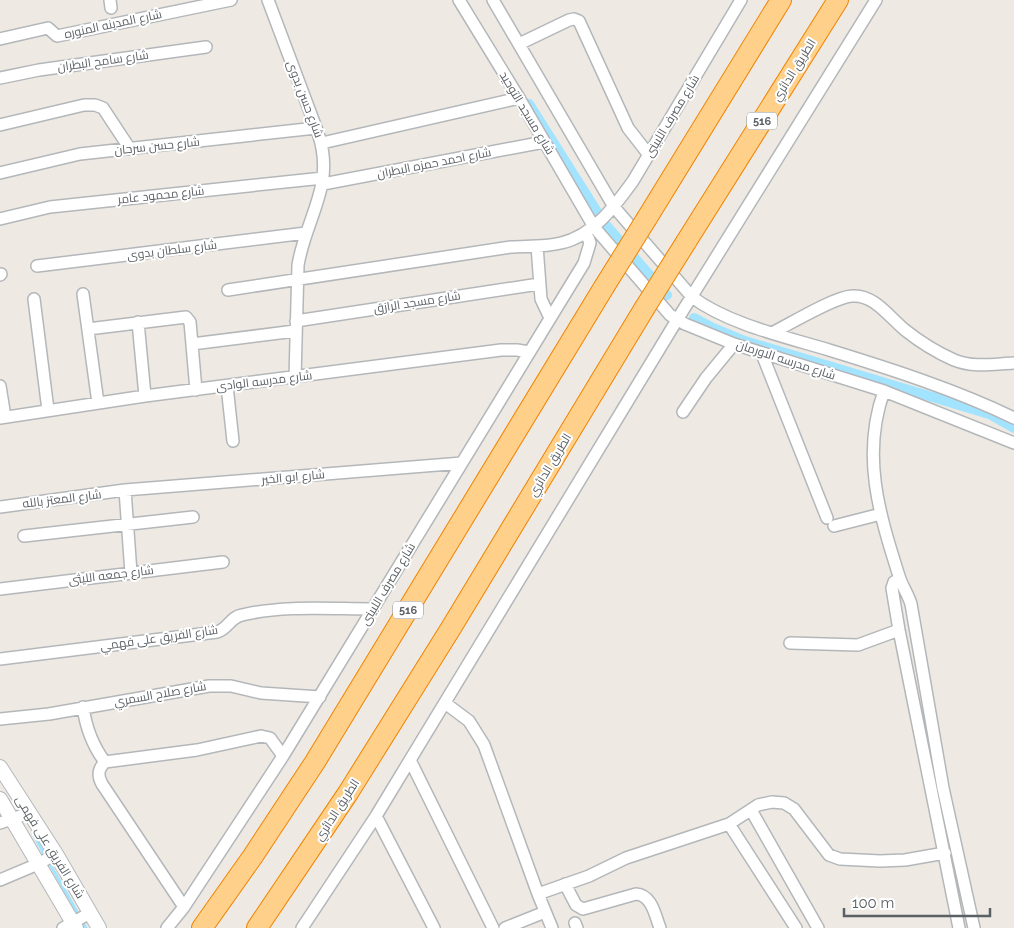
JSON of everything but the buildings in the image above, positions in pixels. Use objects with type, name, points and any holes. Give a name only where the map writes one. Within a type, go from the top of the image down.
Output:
[{"type":"highway","name":"516","points":[[202,928],[316,762],[604,287],[781,0]]},
{"type":"highway","name":"الطريق الدائري","points":[[257,928],[348,793],[456,620],[644,309],[838,0]]},
{"type":"street","name":"شارع المدينه المنوره","points":[[0,39],[46,28],[50,28],[57,36],[230,0]]},
{"type":"street","name":"شارع حسن بدوى","points":[[268,0],[322,143],[324,161],[323,181],[318,204],[300,251],[297,280],[295,378]]},
{"type":"street","name":"شارع مسجد التوحيد","points":[[459,0],[519,98],[590,229]]},
{"type":"street","points":[[492,0],[614,207]]},
{"type":"street","name":"شارع مصرف اللبينى","points":[[168,928],[184,907],[320,697],[587,257],[590,229],[614,207],[633,181],[741,0]]},
{"type":"street","points":[[304,927],[376,816],[677,320],[876,0]]},
{"type":"street","points":[[519,44],[572,20],[579,21],[628,128],[649,155]]},
{"type":"street","name":"شارع سامح البطران","points":[[0,78],[39,70],[206,47]]},
{"type":"street","points":[[322,143],[519,98]]},
{"type":"street","points":[[0,126],[84,105],[95,105],[103,108],[130,149]]},
{"type":"street","name":"شارع حسن سرحان","points":[[0,173],[80,154],[316,128]]},
{"type":"street","name":"شارع احمد حمزه البطران","points":[[323,181],[544,142]]},
{"type":"street","name":"شارع محمود عامر","points":[[0,219],[50,207],[323,181]]},
{"type":"street","name":"شارع مدرسه الاورمان","points":[[614,207],[692,297],[717,312],[772,333],[868,362],[975,400],[1014,418]]},
{"type":"street","points":[[228,290],[510,247],[561,243],[576,238],[590,229]]},
{"type":"street","name":"شارع مدرسه الاورمان","points":[[590,229],[664,310],[677,320],[762,354],[884,391],[1014,443]]},
{"type":"street","name":"شارع سلطان بدوى","points":[[37,266],[306,233]]},
{"type":"street","points":[[536,246],[541,299],[550,318]]},
{"type":"street","name":"شارع مسجد الرازق","points":[[192,344],[539,284]]},
{"type":"street","points":[[83,294],[98,403]]},
{"type":"street","points":[[772,333],[837,300],[850,296],[862,296],[874,302],[903,329],[927,346],[954,360],[975,366],[1014,362]]},
{"type":"street","points":[[34,299],[48,410]]},
{"type":"street","points":[[88,329],[186,317],[190,322],[196,390]]},
{"type":"street","points":[[138,322],[145,396]]},
{"type":"street","points":[[682,412],[706,378],[734,344]]},
{"type":"street","name":"شارع مدرسه الوادى","points":[[2,418],[145,396],[501,350],[529,352]]},
{"type":"street","points":[[762,354],[831,522],[881,514]]},
{"type":"street","points":[[0,386],[2,418]]},
{"type":"street","points":[[227,386],[233,441]]},
{"type":"street","points":[[884,391],[875,420],[872,450],[875,480],[881,514],[899,579],[910,604],[943,788],[974,928]]},
{"type":"street","name":"شارع ابو الخير","points":[[125,490],[462,463]]},
{"type":"street","points":[[125,490],[131,573]]},
{"type":"street","name":"شارع المعتز بالله","points":[[0,507],[125,490]]},
{"type":"street","points":[[24,536],[193,517]]},
{"type":"street","name":"شارع جمعه الليثى","points":[[0,589],[223,562]]},
{"type":"street","points":[[899,579],[894,582],[892,588],[899,630],[959,928]]},
{"type":"street","name":"شارع الفريق على فهمي","points":[[0,659],[217,632],[222,631],[231,620],[241,615],[286,608],[373,609]]},
{"type":"street","points":[[790,643],[858,645],[899,630]]},
{"type":"street","name":"شارع صلاح السمري","points":[[0,719],[49,714],[220,685],[261,693],[320,697]]},
{"type":"street","points":[[445,703],[468,721],[484,745],[552,928]]},
{"type":"street","points":[[83,707],[90,737],[105,762]]},
{"type":"street","points":[[184,907],[99,778],[98,772],[101,766],[105,762],[197,750],[261,736],[270,738],[283,756]]},
{"type":"street","points":[[410,760],[493,928]]},
{"type":"street","name":"شارع الفريق على فهمى","points":[[0,768],[28,812],[47,859],[78,922],[99,928]]},
{"type":"street","name":"شارع الفريق على فهمى","points":[[0,799],[6,821],[47,859],[78,922]]},
{"type":"street","points":[[538,894],[589,876],[626,858],[729,824],[758,805],[772,802],[784,803],[794,809],[829,855],[840,859],[906,860],[945,853]]},
{"type":"street","points":[[750,810],[818,928]]},
{"type":"street","points":[[6,821],[28,812]]},
{"type":"street","points":[[376,816],[434,928]]},
{"type":"street","points":[[729,824],[796,928]]},
{"type":"street","points":[[0,880],[47,859]]},
{"type":"street","points":[[565,884],[576,905],[583,909],[642,894],[649,900],[658,928]]},
{"type":"street","points":[[505,928],[545,912]]},
{"type":"waterway","points":[[529,104],[599,215]]},
{"type":"waterway","points":[[606,225],[667,295]]},
{"type":"waterway","points":[[694,318],[745,341],[989,414],[1014,428]]},
{"type":"waterway","points":[[33,834],[86,928]]}]
